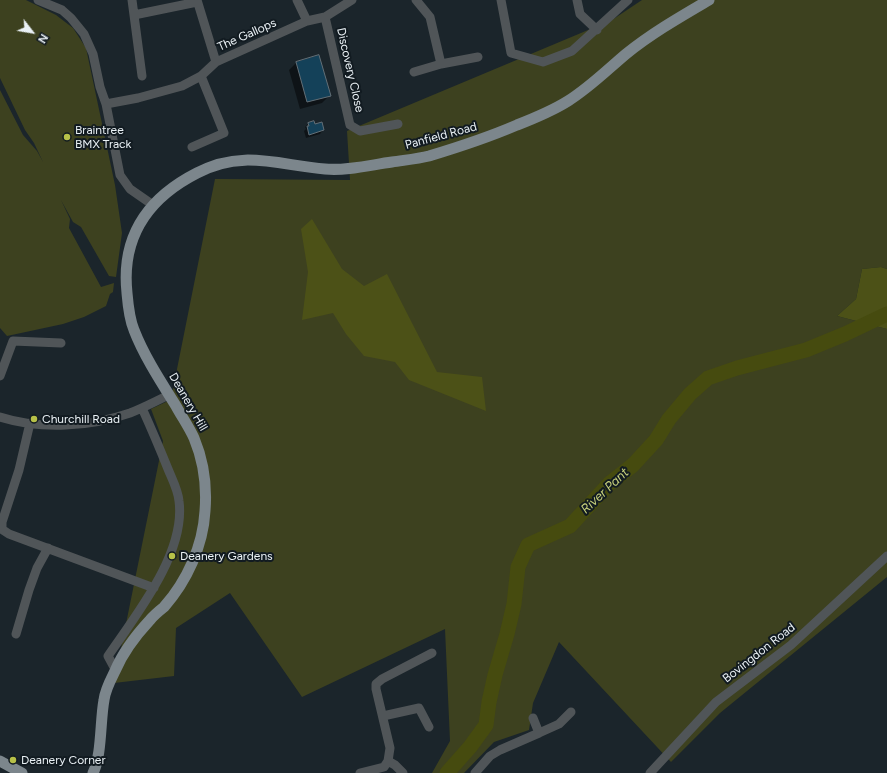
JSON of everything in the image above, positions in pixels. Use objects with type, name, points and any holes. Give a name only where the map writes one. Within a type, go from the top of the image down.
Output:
[{"type":"main road","name":"Panfield Road","points":[[153,206],[172,188],[195,174],[211,166],[229,161],[255,159],[326,169],[355,168],[427,156],[490,136],[548,112],[571,100],[658,29],[709,0]]},
{"type":"main road","name":"Deanery Hill","points":[[93,773],[97,761],[104,697],[116,669],[137,635],[164,606],[179,586],[197,552],[205,516],[205,475],[200,454],[189,427],[169,395],[133,328],[129,312],[126,281],[126,259],[133,235],[153,206]]},
{"type":"main road","points":[[0,761],[22,773]]},
{"type":"street","points":[[38,0],[62,10],[71,18],[84,34],[93,54],[100,87],[106,104],[120,175],[130,189],[153,206]]},
{"type":"street","points":[[132,0],[142,76]]},
{"type":"street","points":[[298,0],[307,21]]},
{"type":"street","name":"The Gallops","points":[[106,104],[138,98],[182,86],[201,76],[216,62],[307,21],[325,17],[352,0]]},
{"type":"street","points":[[416,0],[430,17],[441,64]]},
{"type":"street","points":[[501,0],[511,53],[543,62],[572,51],[597,30],[628,0]]},
{"type":"street","points":[[576,0],[580,14],[597,30]]},
{"type":"street","points":[[134,15],[197,1],[216,62]]},
{"type":"street","name":"Discovery Close","points":[[325,17],[350,125],[360,131],[398,124]]},
{"type":"street","points":[[414,72],[441,64],[478,57]]},
{"type":"street","points":[[192,147],[224,133],[201,76]]},
{"type":"street","points":[[0,376],[10,340],[61,344]]},
{"type":"street","points":[[0,417],[30,424],[82,424],[120,416],[142,408],[169,395]]},
{"type":"street","points":[[116,669],[108,656],[154,588],[176,537],[179,520],[179,501],[170,473],[142,408]]},
{"type":"street","points":[[30,424],[19,470],[1,528],[9,534],[154,588]]},
{"type":"street","points":[[16,634],[28,590],[37,568],[48,548]]},
{"type":"street","name":"Bovingdon Road","points":[[650,773],[716,702],[791,645],[887,556]]},
{"type":"street","points":[[360,773],[384,767],[388,761],[390,748],[376,684],[382,679],[432,653]]},
{"type":"street","points":[[384,716],[419,708],[429,727]]},
{"type":"street","points":[[474,773],[490,756],[500,750],[559,724],[570,712]]},
{"type":"street","points":[[533,718],[539,733]]},
{"type":"street","points":[[388,761],[395,765],[403,773]]},
{"type":"green space","points":[[0,0],[26,0],[56,15],[73,28],[86,48],[115,185],[122,233],[116,277],[109,276],[81,227],[73,222],[61,200],[70,219],[69,228],[101,287],[114,283],[113,292],[110,294],[106,306],[84,317],[63,324],[7,336],[0,328],[0,90],[23,135],[37,151],[43,162],[34,143],[25,130],[0,78]]},
{"type":"green space","points":[[642,0],[887,0],[887,269],[881,267],[862,269],[856,299],[837,316],[887,329],[887,577],[720,713],[671,762],[559,642],[533,703],[529,730],[494,742],[464,773],[432,773],[450,741],[445,629],[302,697],[230,593],[176,628],[174,676],[114,683],[163,441],[151,409],[168,401],[170,404],[215,179],[350,180],[347,131],[612,20]]},
{"type":"green space","points":[[312,219],[342,269],[364,286],[387,274],[437,372],[482,377],[486,411],[409,380],[395,362],[364,356],[346,334],[333,313],[302,320],[308,272],[301,229]]},
{"type":"green space","points":[[881,267],[887,269],[887,329],[837,316],[856,299],[862,269]]},
{"type":"building","points":[[319,55],[331,96],[307,102],[296,62]]},
{"type":"building","points":[[314,121],[315,124],[322,122],[324,130],[309,135],[307,126],[309,126],[308,123]]},
{"type":"waterway","name":"River Pant","points":[[447,773],[470,747],[486,725],[495,675],[514,604],[518,567],[528,545],[570,526],[609,484],[633,465],[656,440],[669,419],[690,394],[708,378],[737,368],[806,350],[845,334],[887,314]]},
{"type":"place","name":"Braintree BMX Track","points":[[67,137]]},
{"type":"place","name":"Churchill Road","points":[[34,419]]},
{"type":"place","name":"Deanery Gardens","points":[[172,556]]},
{"type":"place","name":"Deanery Corner","points":[[13,760]]}]
